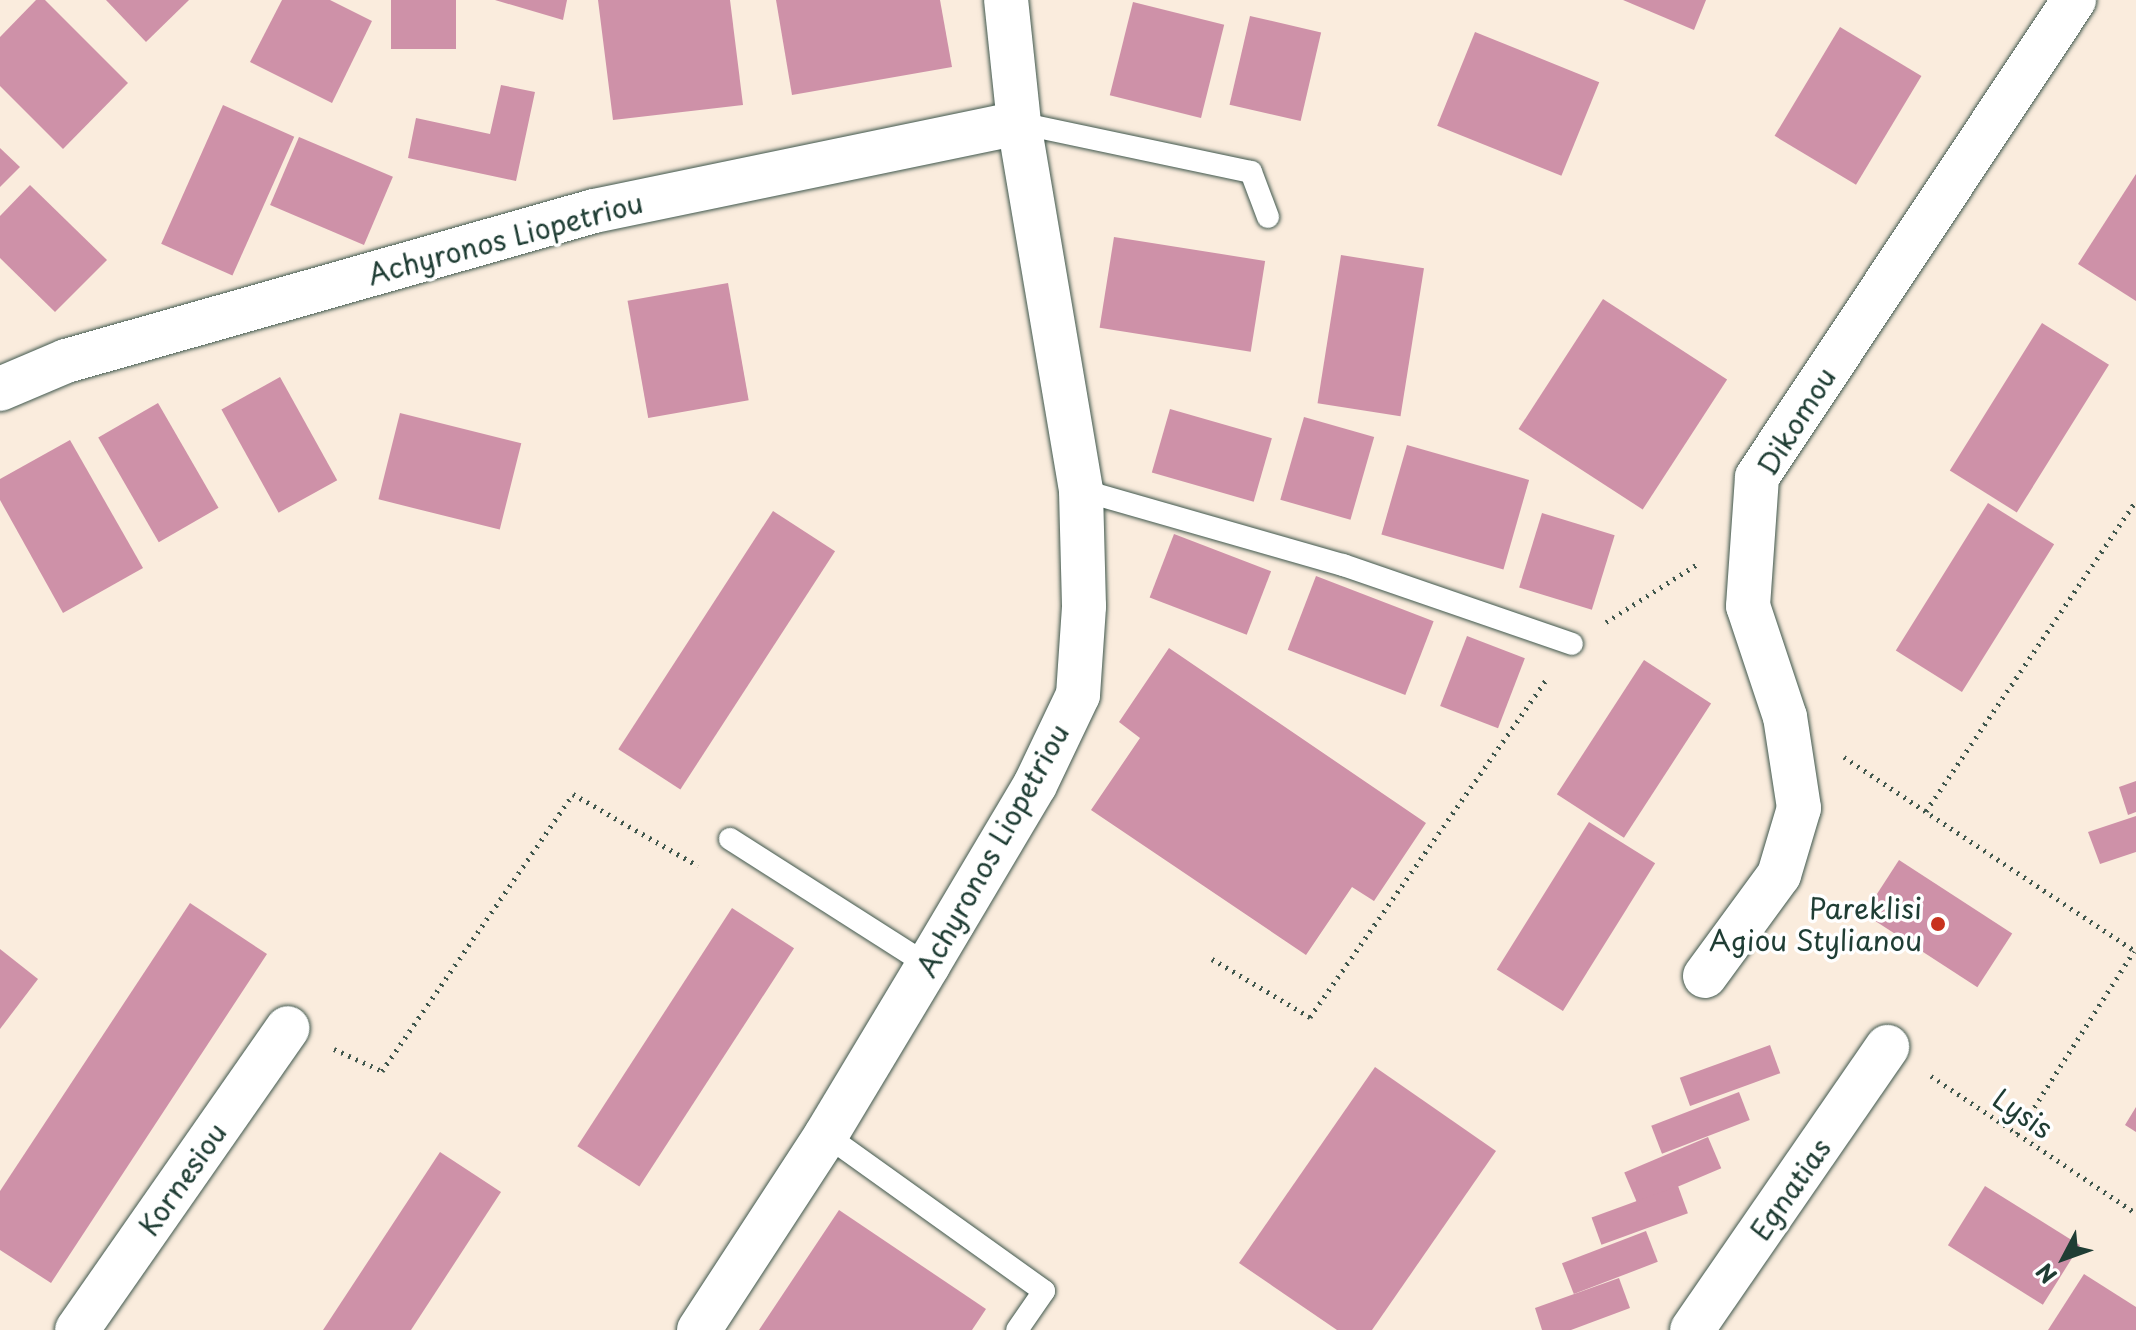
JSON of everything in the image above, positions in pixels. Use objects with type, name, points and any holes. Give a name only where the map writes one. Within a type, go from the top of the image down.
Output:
[{"type":"street","name":"Achyronos Liopetriou","points":[[699,1330],[826,1135],[928,965],[1035,785],[1078,695],[1084,606],[1081,490],[1019,123],[1006,0]]},
{"type":"street","name":"Dikomou","points":[[1705,976],[1779,875],[1799,808],[1785,717],[1748,606],[1757,477],[2074,0]]},
{"type":"street","name":"Achyronos Liopetriou","points":[[0,389],[66,361],[594,211],[1019,123]]},
{"type":"street","name":"Kornesiou","points":[[77,1330],[288,1028]]},
{"type":"street","name":"Egnatias","points":[[1692,1330],[1887,1047]]},
{"type":"lane","points":[[1019,123],[1251,172],[1268,217]]},
{"type":"lane","points":[[1081,490],[1343,565],[1572,644]]},
{"type":"lane","points":[[730,839],[928,965]]},
{"type":"lane","points":[[826,1135],[1044,1291],[1017,1330]]},
{"type":"path","points":[[1926,812],[2136,501]]},
{"type":"path","points":[[1212,959],[1310,1017],[1572,644],[1754,528]]},
{"type":"path","points":[[1785,717],[2135,952],[2017,1134]]},
{"type":"path","points":[[288,1028],[382,1071],[573,794],[706,871],[730,839]]},
{"type":"path","name":"Lysis","points":[[1887,1047],[2136,1213]]},
{"type":"building","points":[[36,0],[45,0],[128,83],[63,149],[0,86],[0,37]]},
{"type":"building","points":[[106,0],[189,0],[146,42]]},
{"type":"building","points":[[282,0],[330,0],[372,21],[332,103],[250,62]]},
{"type":"building","points":[[391,0],[456,0],[456,49],[391,49]]},
{"type":"building","points":[[495,0],[567,0],[563,20]]},
{"type":"building","points":[[598,0],[730,0],[743,105],[613,120]]},
{"type":"building","points":[[776,0],[940,0],[952,67],[792,95]]},
{"type":"building","points":[[1623,0],[1706,0],[1694,30]]},
{"type":"building","points":[[1133,2],[1224,25],[1201,118],[1110,95]]},
{"type":"building","points":[[1250,16],[1321,32],[1301,121],[1230,105]]},
{"type":"building","points":[[1840,27],[1921,76],[1856,185],[1775,136]]},
{"type":"building","points":[[1475,32],[1599,82],[1561,176],[1437,126]]},
{"type":"building","points":[[501,85],[535,92],[516,181],[408,158],[416,118],[490,134]]},
{"type":"building","points":[[223,105],[294,137],[232,276],[161,244]]},
{"type":"building","points":[[299,137],[393,177],[364,245],[270,205]]},
{"type":"building","points":[[0,148],[20,167],[0,187]]},
{"type":"building","points":[[2136,174],[2136,301],[2078,264]]},
{"type":"building","points":[[30,185],[107,260],[55,312],[0,258],[0,216]]},
{"type":"building","points":[[1114,237],[1265,261],[1251,352],[1100,328]]},
{"type":"building","points":[[1341,255],[1424,268],[1401,416],[1318,403]]},
{"type":"building","points":[[728,283],[749,400],[648,418],[628,301]]},
{"type":"building","points":[[1603,299],[1727,380],[1643,510],[1519,429]]},
{"type":"building","points":[[2042,323],[2109,365],[2017,512],[1950,471]]},
{"type":"building","points":[[280,377],[337,480],[279,513],[221,409]]},
{"type":"building","points":[[158,403],[219,508],[159,542],[98,438]]},
{"type":"building","points":[[1170,409],[1272,438],[1254,502],[1152,472]]},
{"type":"building","points":[[400,413],[521,443],[500,530],[378,499]]},
{"type":"building","points":[[1304,417],[1374,437],[1350,520],[1280,500]]},
{"type":"building","points":[[70,440],[143,568],[63,613],[0,500],[0,479]]},
{"type":"building","points":[[1407,445],[1529,480],[1503,569],[1381,534]]},
{"type":"building","points":[[1988,503],[2054,544],[1962,692],[1896,651]]},
{"type":"building","points":[[773,511],[835,551],[680,789],[618,749]]},
{"type":"building","points":[[1542,513],[1615,535],[1592,610],[1519,588]]},
{"type":"building","points":[[1174,534],[1271,571],[1247,635],[1150,597]]},
{"type":"building","points":[[1316,576],[1434,621],[1405,695],[1288,650]]},
{"type":"building","points":[[1467,636],[1525,658],[1498,728],[1440,706]]},
{"type":"building","points":[[1169,648],[1426,823],[1374,901],[1352,887],[1306,955],[1091,810],[1140,738],[1119,722]]},
{"type":"building","points":[[1644,660],[1711,704],[1624,838],[1557,794]]},
{"type":"building","points":[[2136,781],[2136,812],[2128,815],[2119,787]]},
{"type":"building","points":[[2136,816],[2136,852],[2100,864],[2088,832]]},
{"type":"building","points":[[1589,822],[1655,863],[1563,1011],[1497,970]]},
{"type":"building","name":"Pareklisi Agiou Stylianou","points":[[1899,860],[2012,934],[1977,987],[1864,914]]},
{"type":"building","points":[[190,903],[267,954],[51,1283],[0,1250],[0,1191]]},
{"type":"building","points":[[732,908],[794,948],[639,1186],[577,1146]]},
{"type":"building","points":[[0,949],[38,979],[0,1029]]},
{"type":"building","points":[[1770,1045],[1780,1073],[1690,1106],[1680,1078]]},
{"type":"building","points":[[1375,1067],[1496,1151],[1372,1330],[1337,1330],[1239,1263]]},
{"type":"building","points":[[1739,1092],[1750,1120],[1662,1154],[1651,1126]]},
{"type":"building","points":[[2136,1107],[2136,1132],[2125,1125]]},
{"type":"building","points":[[1708,1137],[1721,1168],[1638,1204],[1624,1173]]},
{"type":"building","points":[[440,1152],[501,1192],[411,1330],[323,1330]]},
{"type":"building","points":[[1678,1186],[1688,1213],[1601,1245],[1592,1217]]},
{"type":"building","points":[[1985,1186],[2080,1245],[2043,1305],[1948,1245]]},
{"type":"building","points":[[839,1210],[986,1309],[972,1330],[759,1330]]},
{"type":"building","points":[[1646,1231],[1658,1262],[1574,1294],[1562,1263]]},
{"type":"building","points":[[2084,1274],[2136,1307],[2136,1330],[2048,1330]]},
{"type":"building","points":[[1619,1278],[1630,1308],[1571,1330],[1542,1330],[1535,1308]]},
{"type":"place","name":"Pareklisi Agiou Stylianou","points":[[1938,924]]}]
